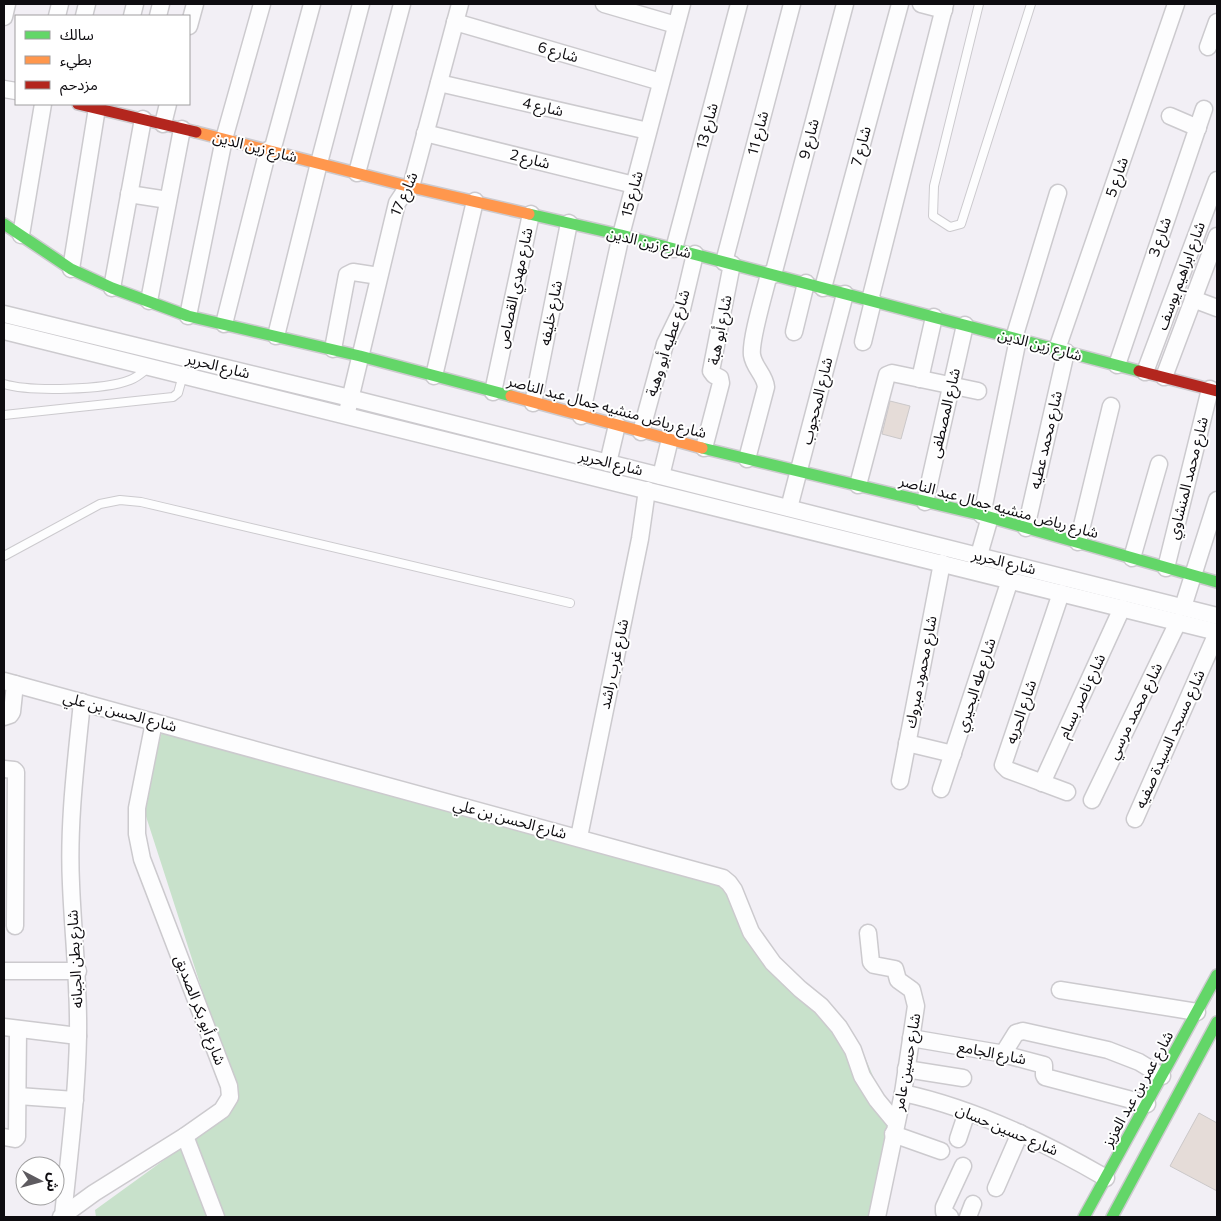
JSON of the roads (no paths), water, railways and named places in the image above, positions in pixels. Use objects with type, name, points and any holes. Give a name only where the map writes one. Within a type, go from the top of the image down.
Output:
[{"type":"street","points":[[4,17],[7,4]]},
{"type":"street","points":[[190,22],[195,4]]},
{"type":"street","points":[[188,316],[224,139],[262,4]]},
{"type":"street","points":[[224,324],[270,151],[312,4]]},
{"type":"street","points":[[276,336],[361,4]]},
{"type":"street","points":[[357,173],[402,4]]},
{"type":"street","name":"شارع 17","points":[[346,415],[397,203],[405,191],[411,187],[460,4]]},
{"type":"street","points":[[604,4],[676,25]]},
{"type":"street","name":"شارع 15","points":[[581,416],[621,235],[682,4]]},
{"type":"street","name":"شارع 13","points":[[674,249],[739,4]]},
{"type":"street","name":"شارع 11","points":[[728,263],[792,4]]},
{"type":"street","name":"شارع 9","points":[[747,458],[766,387],[764,377],[754,361],[752,347],[845,4]]},
{"type":"street","name":"شارع 7","points":[[823,288],[900,4]]},
{"type":"street","points":[[863,342],[871,301],[944,7],[921,4]]},
{"type":"street","name":"شارع 5","points":[[1062,350],[1176,4]]},
{"type":"street","name":"شارع 6","points":[[455,22],[661,82]]},
{"type":"street","points":[[1208,47],[1217,22]]},
{"type":"street","name":"شارع 4","points":[[438,83],[648,131]]},
{"type":"street","points":[[20,235],[43,105]]},
{"type":"street","name":"شارع زين الدين","points":[[87,105],[137,113],[163,124],[411,187],[621,235],[1213,390]]},
{"type":"street","points":[[163,124],[168,105]]},
{"type":"street","points":[[72,269],[106,107]]},
{"type":"street","name":"شارع 3","points":[[1117,365],[1204,109]]},
{"type":"street","points":[[112,288],[129,194],[137,113]]},
{"type":"street","points":[[1170,116],[1198,128]]},
{"type":"street","points":[[149,301],[182,129]]},
{"type":"street","name":"شارع 2","points":[[425,133],[634,186]]},
{"type":"street","name":"شارع ابراهيم يوسف","points":[[1145,372],[1217,180]]},
{"type":"street","points":[[979,555],[1016,339],[1058,193]]},
{"type":"street","points":[[129,194],[168,200]]},
{"type":"street","points":[[434,376],[475,201]]},
{"type":"street","name":"شارع مهدي القصاص","points":[[493,392],[531,214]]},
{"type":"street","name":"شارع خليفه","points":[[533,403],[569,223]]},
{"type":"street","name":"شارع رياض منشيه جمال عبد الناصر","points":[[4,224],[72,269],[112,288],[188,316],[333,349],[641,432],[986,516],[1217,582]]},
{"type":"street","points":[[1164,377],[1193,299],[1212,263],[1217,236]]},
{"type":"street","name":"شارع عطيه أبو وهبة","points":[[641,432],[665,344],[682,309],[695,254]]},
{"type":"street","name":"شارع أبو هبة","points":[[704,448],[721,382],[720,378],[714,376],[711,371],[728,263]]},
{"type":"street","points":[[333,349],[347,275],[353,272],[379,276]]},
{"type":"street","points":[[794,332],[806,284]]},
{"type":"street","name":"شارع المحجوب","points":[[789,508],[845,294]]},
{"type":"street","points":[[1193,299],[1217,308]]},
{"type":"street","name":"شارع الحرير","points":[[4,314],[346,415],[646,490],[1122,608],[1217,616]]},
{"type":"street","points":[[920,379],[934,317]]},
{"type":"street","name":"شارع المصطفى","points":[[925,502],[965,325]]},
{"type":"street","name":"شارع الحرير","points":[[4,331],[149,367],[186,367],[350,398],[552,448],[979,555],[1180,614],[1217,632]]},
{"type":"street","name":"شارع محمد عطيه","points":[[1026,528],[1062,350]]},
{"type":"street","points":[[858,485],[886,376],[892,373],[978,391]]},
{"type":"street","name":"شارع محمد المنشاوي","points":[[1166,568],[1213,390]]},
{"type":"street","points":[[1078,542],[1111,406]]},
{"type":"street","points":[[608,463],[617,425]]},
{"type":"street","points":[[661,476],[670,439]]},
{"type":"street","points":[[547,465],[552,448]]},
{"type":"street","points":[[570,471],[575,454]]},
{"type":"street","points":[[1132,558],[1159,464]]},
{"type":"street","name":"شارع غرب راشد","points":[[578,838],[640,540],[646,490]]},
{"type":"street","name":"شارع محمد مرسي","points":[[1092,800],[1180,614],[1217,500]]},
{"type":"street","name":"شارع محمود مبروك","points":[[900,781],[942,563]]},
{"type":"street","name":"شارع طه البحيري","points":[[941,789],[1010,580]]},
{"type":"street","name":"شارع الحريه","points":[[1061,593],[1004,762],[1005,768],[1008,770],[1067,792]]},
{"type":"street","name":"شارع ناصر بسام","points":[[1042,783],[1122,608]]},
{"type":"street","name":"شارع مسجد السيدة صفيه","points":[[1135,819],[1217,632]]},
{"type":"street","points":[[4,717],[12,712],[9,682]]},
{"type":"street","name":"شارع الحسن بن علي","points":[[9,682],[723,878],[730,883],[751,932],[772,963],[821,1006],[839,1027],[853,1050],[862,1076],[894,1128]]},
{"type":"street","name":"شارع بطن الجبانه","points":[[62,1217],[75,1100],[78,1036],[78,971],[71,863],[72,793],[82,702]]},
{"type":"street","name":"شارع أبو بكر الصديق","points":[[62,1217],[100,1189],[185,1136],[222,1110],[230,1097],[229,1086],[142,858],[137,834],[137,808],[154,722]]},
{"type":"street","points":[[907,743],[953,754]]},
{"type":"street","points":[[4,769],[16,772],[15,926]]},
{"type":"street","name":"شارع حسين عامر","points":[[868,933],[871,962],[874,965],[895,968],[898,980],[912,990],[916,1006],[902,1093],[877,1217]]},
{"type":"street","points":[[4,971],[78,971]]},
{"type":"street","name":"شارع عمر بن عبد العزيز","points":[[1084,1217],[1217,975]]},
{"type":"street","points":[[1060,990],[1197,1012]]},
{"type":"street","points":[[1112,1217],[1217,1022]]},
{"type":"street","points":[[4,1138],[15,1139],[18,1137],[18,1096],[11,1028],[78,1036]]},
{"type":"street","points":[[1002,1054],[1016,1033],[1023,1031],[1108,1050],[1139,1062],[1162,1076]]},
{"type":"street","name":"شارع الجامع","points":[[911,1038],[1002,1054],[1043,1064],[1045,1077],[1147,1104]]},
{"type":"street","points":[[906,1068],[963,1078]]},
{"type":"street","name":"شارع حسين حسان","points":[[902,1093],[932,1100],[1020,1133],[1066,1155],[1106,1178]]},
{"type":"street","points":[[18,1096],[75,1100]]},
{"type":"street","points":[[958,1139],[967,1112]]},
{"type":"street","points":[[894,1128],[941,1151]]},
{"type":"street","points":[[996,1188],[1020,1133]]},
{"type":"street","points":[[185,1136],[216,1217]]},
{"type":"street","points":[[950,1217],[944,1212],[944,1207],[963,1166]]},
{"type":"lane","points":[[980,4],[934,186],[932,216],[950,227],[961,224],[1031,4]]},
{"type":"lane","points":[[4,384],[35,388],[84,388],[130,380],[140,375],[149,367]]},
{"type":"lane","points":[[4,415],[172,397],[178,394],[186,367]]},
{"type":"lane","points":[[4,556],[100,504],[120,500],[141,502],[570,603]]}]
